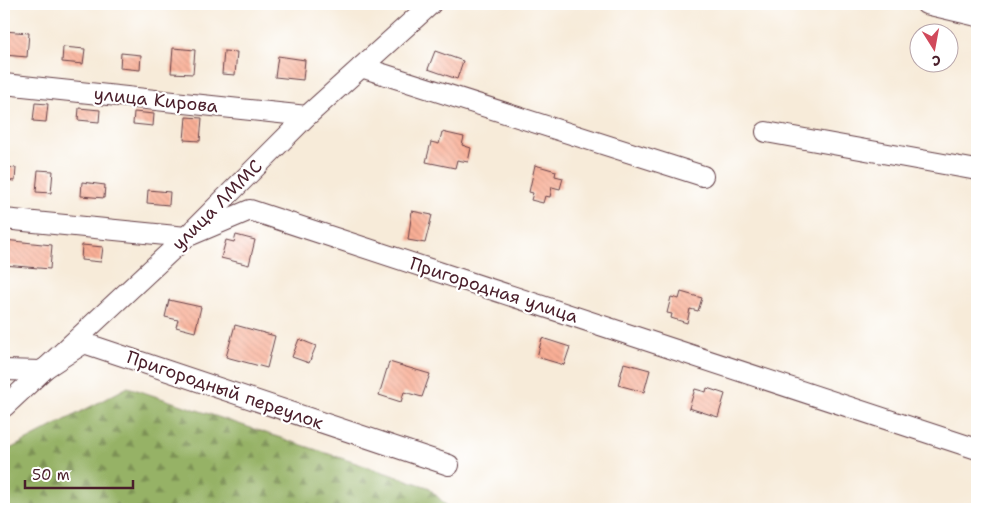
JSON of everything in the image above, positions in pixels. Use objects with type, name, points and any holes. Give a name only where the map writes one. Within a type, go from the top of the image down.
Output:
[{"type":"street","name":"улица ЛММС","points":[[4,407],[186,237],[307,116],[431,4]]},
{"type":"street","points":[[926,4],[977,16]]},
{"type":"street","points":[[361,67],[704,176]]},
{"type":"street","name":"улица Кирова","points":[[4,84],[307,116]]},
{"type":"street","points":[[766,132],[977,170]]},
{"type":"street","name":"Пригородная улица","points":[[4,219],[186,237],[250,210],[977,449]]},
{"type":"street","name":"Пригородный переулок","points":[[41,371],[84,343],[449,465]]},
{"type":"street","points":[[4,370],[41,371]]},
{"type":"green space","points":[[128,387],[428,487],[450,509],[4,509],[4,452]]},
{"type":"building","points":[[4,31],[29,33],[27,57],[4,55]]},
{"type":"building","points":[[63,47],[85,49],[83,64],[62,62]]},
{"type":"building","points":[[173,48],[195,50],[193,74],[171,73]]},
{"type":"building","points":[[224,51],[237,52],[235,75],[222,74]]},
{"type":"building","points":[[435,51],[463,61],[457,79],[428,69]]},
{"type":"building","points":[[121,53],[141,55],[140,70],[120,68]]},
{"type":"building","points":[[278,56],[305,60],[303,80],[275,77]]},
{"type":"building","points":[[35,103],[48,104],[46,122],[33,121]]},
{"type":"building","points":[[79,108],[100,110],[99,122],[78,120]]},
{"type":"building","points":[[134,112],[154,114],[153,126],[133,124]]},
{"type":"building","points":[[186,117],[202,118],[200,141],[184,140]]},
{"type":"building","points":[[442,132],[464,137],[462,145],[471,148],[468,162],[457,160],[455,168],[426,162],[431,142],[439,144]]},
{"type":"building","points":[[535,165],[556,171],[555,176],[563,178],[560,189],[552,187],[550,197],[545,196],[543,203],[531,200],[533,193],[529,192]]},
{"type":"building","points":[[4,167],[16,168],[15,181],[4,180]]},
{"type":"building","points":[[38,170],[53,171],[51,193],[36,192]]},
{"type":"building","points":[[82,182],[105,185],[104,198],[81,196]]},
{"type":"building","points":[[148,190],[170,192],[169,205],[147,203]]},
{"type":"building","points":[[412,211],[432,215],[425,243],[408,240]]},
{"type":"building","points":[[236,235],[255,240],[249,265],[221,258],[226,240],[234,242]]},
{"type":"building","points":[[4,240],[52,245],[50,269],[4,265]]},
{"type":"building","points":[[82,245],[103,247],[101,262],[81,260]]},
{"type":"building","points":[[681,292],[702,298],[698,311],[690,309],[687,323],[671,318],[672,314],[667,313],[671,297],[679,299]]},
{"type":"building","points":[[169,300],[201,307],[195,332],[176,327],[178,320],[165,317]]},
{"type":"building","points":[[235,325],[275,336],[267,368],[226,357]]},
{"type":"building","points":[[542,338],[570,347],[564,365],[537,357]]},
{"type":"building","points":[[299,339],[316,346],[309,363],[292,357]]},
{"type":"building","points":[[389,362],[430,374],[422,397],[404,392],[401,402],[379,395]]},
{"type":"building","points":[[624,363],[650,370],[644,392],[618,385]]},
{"type":"building","points":[[707,388],[725,394],[718,417],[689,408],[695,389],[706,392]]}]
